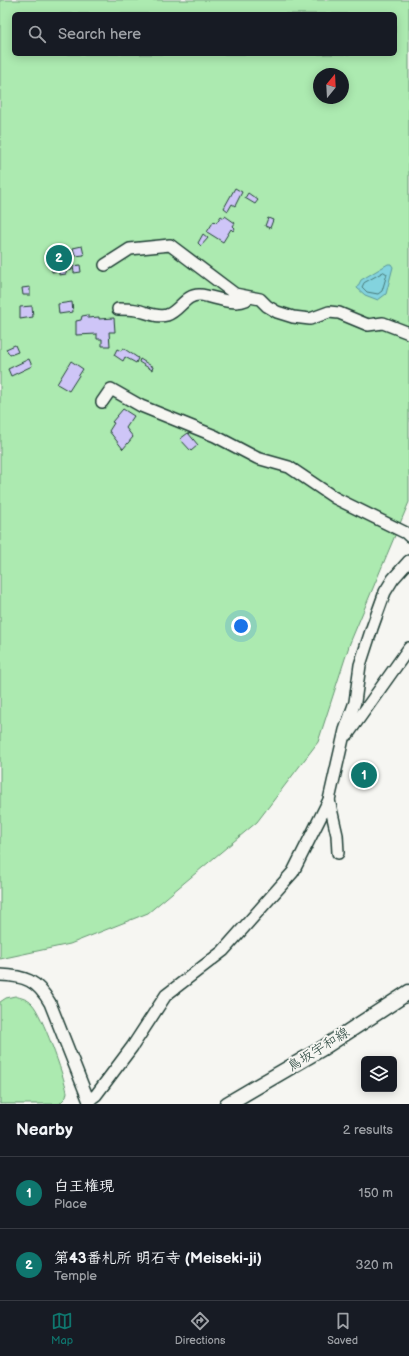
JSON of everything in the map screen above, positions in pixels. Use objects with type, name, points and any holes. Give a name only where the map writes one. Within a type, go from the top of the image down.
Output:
[{"type":"main road","name":"鳥坂宇和線","points":[[227,1104],[323,1048],[409,992]]},
{"type":"street","points":[[105,265],[130,249],[170,245],[235,294],[260,299],[267,306],[277,312],[292,317],[310,319],[330,312],[339,313],[368,325],[383,323],[409,333]]},
{"type":"street","points":[[118,309],[135,309],[158,316],[168,315],[176,310],[190,296],[199,295],[237,302],[244,302],[251,297]]},
{"type":"street","points":[[102,402],[111,389],[141,406],[214,436],[257,458],[288,467],[335,498],[406,532],[409,536]]},
{"type":"street","points":[[0,974],[13,975],[31,980],[43,991],[50,1003],[90,1102],[128,1053],[166,995],[223,951],[292,872],[329,800],[343,741],[355,702],[360,665],[385,592],[393,579],[409,561]]},
{"type":"street","points":[[343,741],[409,648]]},
{"type":"street","points":[[329,800],[337,835],[338,853]]},
{"type":"green space","points":[[0,0],[409,0],[409,502],[350,643],[318,742],[257,822],[148,913],[70,944],[0,959]]},
{"type":"green space","points":[[15,996],[32,1004],[47,1032],[67,1092],[66,1097],[59,1104],[0,1104],[0,1002],[6,998]]},
{"type":"water","points":[[388,264],[391,264],[393,267],[386,294],[378,300],[365,295],[357,288],[361,280]]},
{"type":"building","points":[[235,188],[242,192],[235,206],[232,204],[228,211],[224,208]]},
{"type":"building","points":[[248,193],[258,200],[255,204],[245,198]]},
{"type":"building","points":[[221,216],[224,218],[225,216],[235,223],[233,226],[235,228],[233,231],[231,229],[223,242],[207,232],[214,221],[216,223]]},
{"type":"building","points":[[268,218],[273,220],[270,228],[265,226]]},
{"type":"building","points":[[203,234],[208,238],[201,246],[198,243]]},
{"type":"building","points":[[82,246],[84,255],[75,256],[73,248]]},
{"type":"building","points":[[70,251],[72,270],[66,271],[66,274],[59,275],[59,271],[52,272],[50,252]]},
{"type":"building","points":[[80,265],[81,272],[74,273],[73,266]]},
{"type":"building","points":[[30,287],[30,295],[23,295],[22,288]]},
{"type":"building","points":[[72,302],[73,312],[59,314],[58,304]]},
{"type":"building","points":[[32,306],[33,317],[20,319],[20,307]]},
{"type":"building","points":[[88,315],[88,318],[114,318],[115,332],[109,332],[110,346],[102,346],[102,339],[97,339],[97,334],[76,335],[76,321],[81,320],[82,316]]},
{"type":"building","points":[[15,345],[18,352],[10,355],[6,349]]},
{"type":"building","points":[[123,348],[138,358],[136,363],[125,357],[123,361],[114,355],[117,349],[121,351]]},
{"type":"building","points":[[29,359],[32,366],[11,376],[8,369]]},
{"type":"building","points":[[140,359],[153,367],[152,370],[139,362]]},
{"type":"building","points":[[71,361],[83,369],[69,391],[57,384]]},
{"type":"building","points":[[123,409],[134,416],[126,428],[133,437],[123,449],[109,431],[114,423],[112,422]]},
{"type":"building","points":[[188,433],[198,445],[191,451],[180,439]]},
{"type":"place","name":"第43番札所 明石寺 (Meiseki-ji)","points":[[59,258]]},
{"type":"place","name":"白王権現","points":[[364,775]]}]
